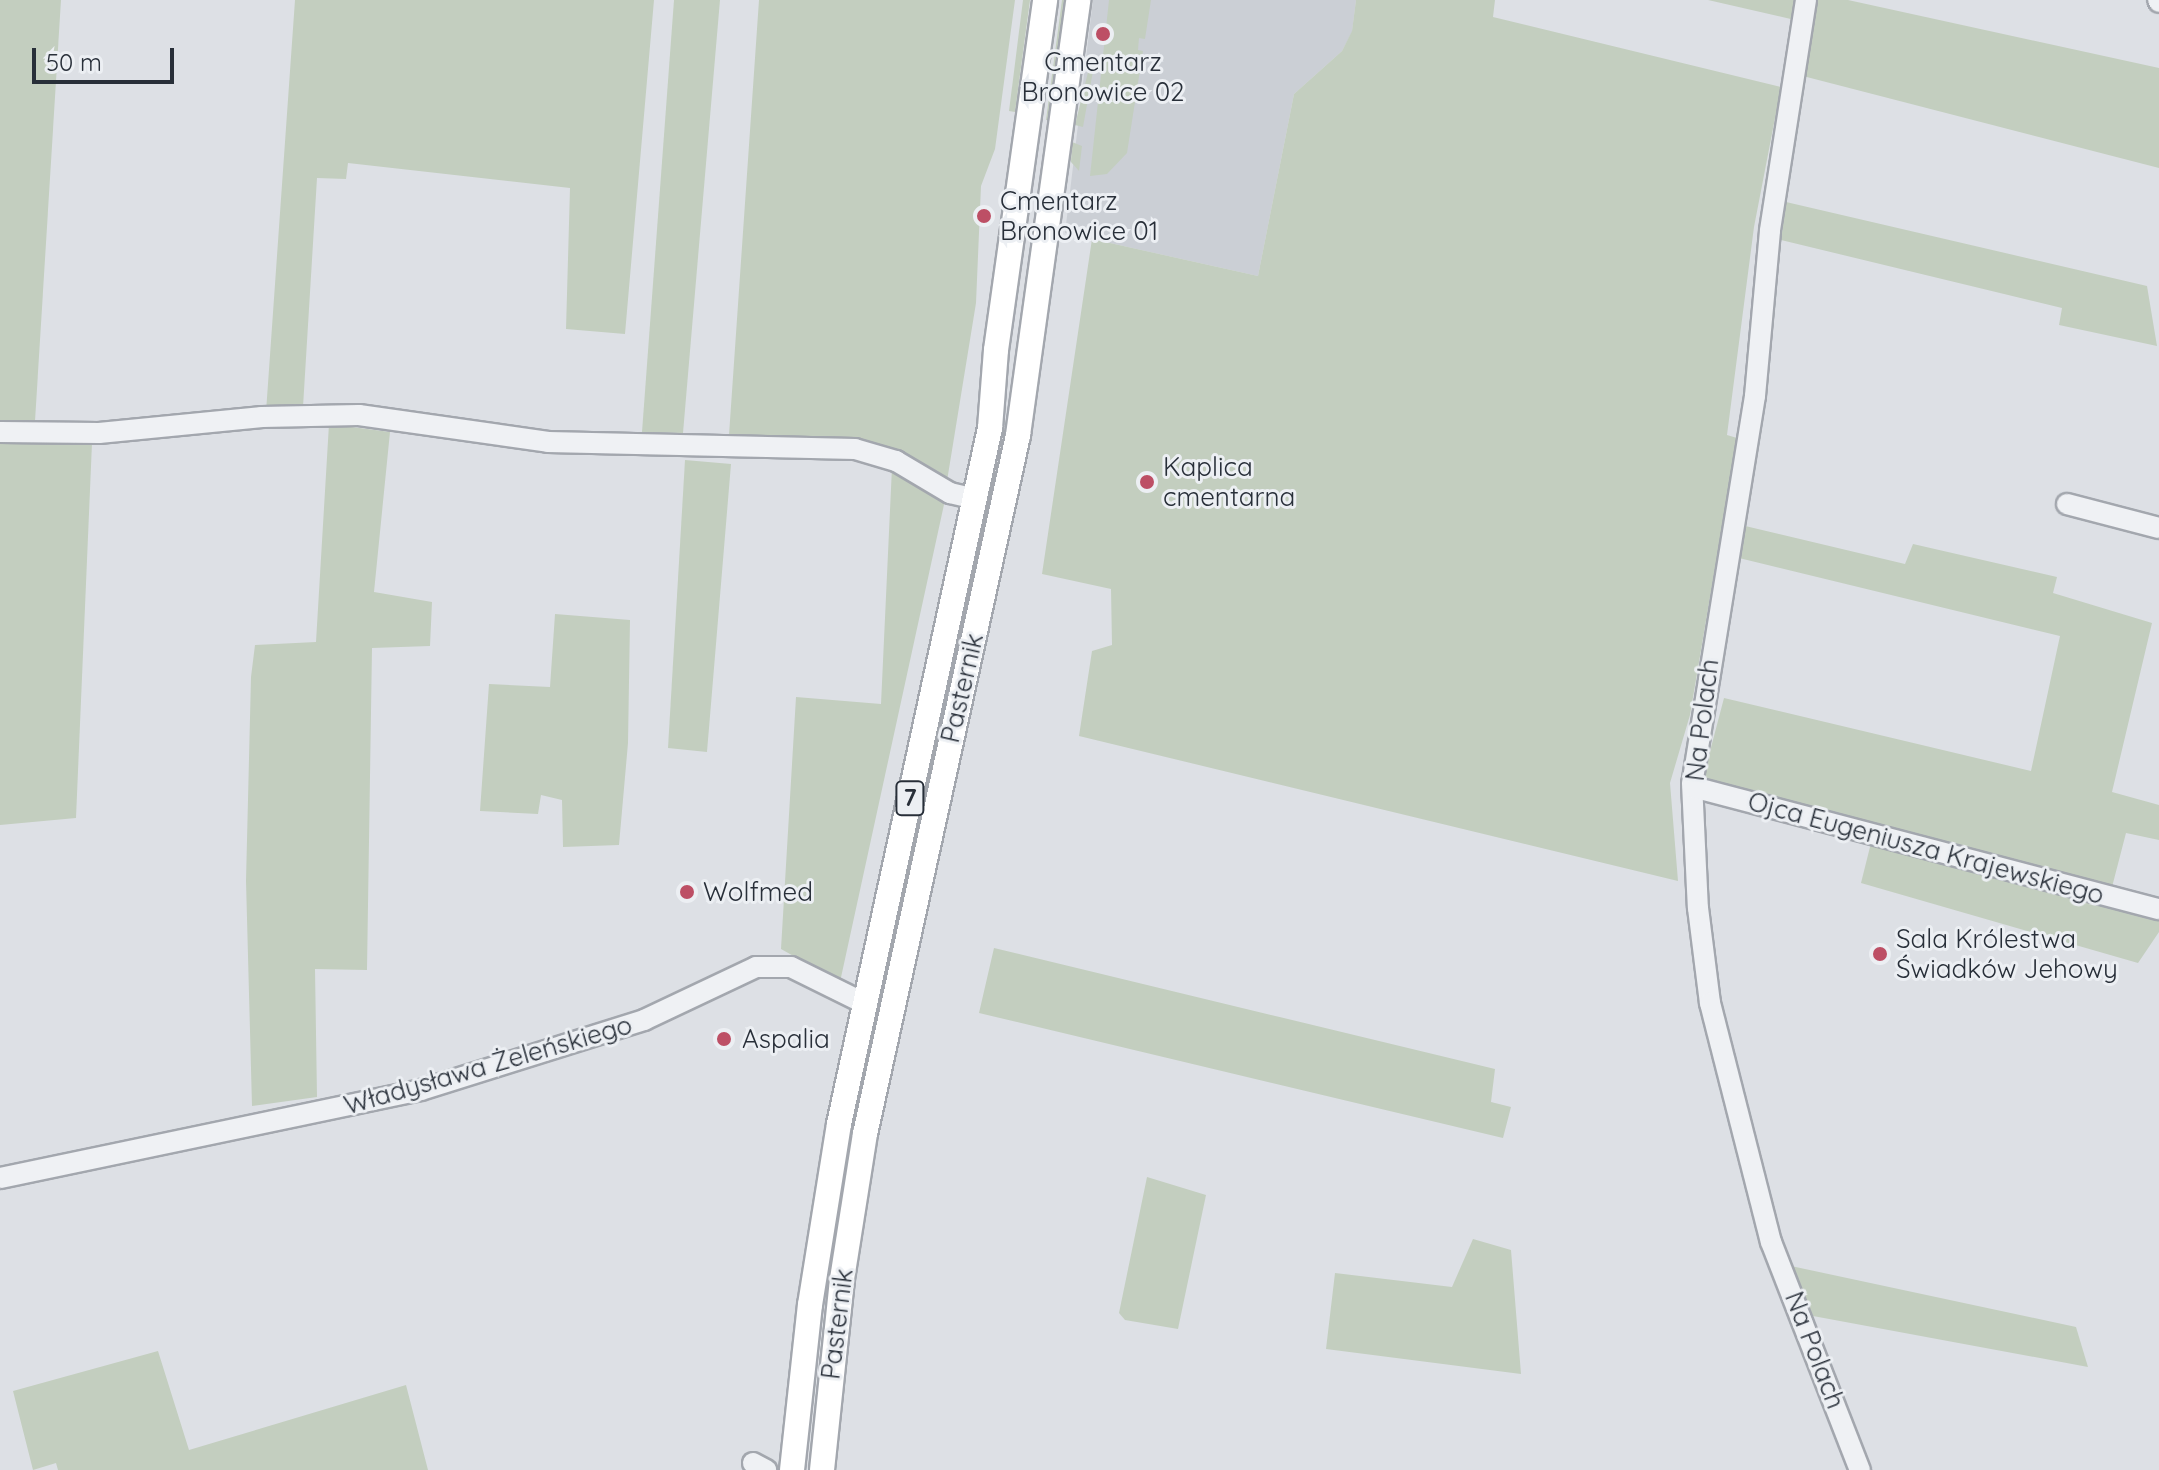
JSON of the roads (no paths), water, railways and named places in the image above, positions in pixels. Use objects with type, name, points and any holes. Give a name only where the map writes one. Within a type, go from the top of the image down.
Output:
[{"type":"main road","name":"Pasternik","points":[[792,1470],[814,1275],[866,1004],[972,498],[990,428],[996,350],[1045,0]]},
{"type":"main road","name":"Pasternik","points":[[822,1470],[842,1279],[865,1134],[1018,435],[1078,0]]},
{"type":"street","name":"Na Polach","points":[[1806,0],[1770,231],[1755,396],[1716,613],[1693,787],[1698,908],[1710,1003],[1771,1242],[1860,1470]]},
{"type":"street","points":[[0,432],[99,433],[262,417],[359,415],[562,443],[855,449],[896,461],[950,493],[972,498]]},
{"type":"street","points":[[2067,504],[2159,528]]},
{"type":"street","name":"Ojca Eugeniusza Krajewskiego","points":[[1693,787],[2159,909]]},
{"type":"street","name":"Władysława Żeleńskiego","points":[[0,1178],[421,1090],[644,1020],[756,967],[791,967],[866,1004]]},
{"type":"place","name":"Cmentarz Bronowice 02","points":[[1103,34]]},
{"type":"place","name":"Cmentarz Bronowice 01","points":[[984,216]]},
{"type":"place","name":"Kaplica cmentarna","points":[[1147,482]]},
{"type":"place","name":"Wolfmed","points":[[687,892]]},
{"type":"place","name":"Sala Królestwa Świadków Jehowy","points":[[1880,954]]},
{"type":"place","name":"Aspalia","points":[[724,1039]]}]
